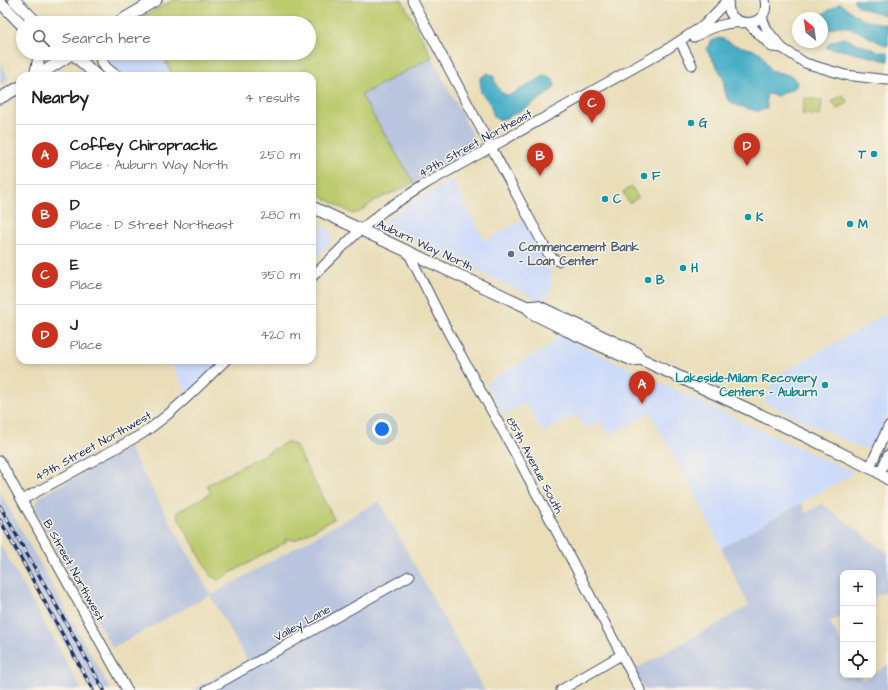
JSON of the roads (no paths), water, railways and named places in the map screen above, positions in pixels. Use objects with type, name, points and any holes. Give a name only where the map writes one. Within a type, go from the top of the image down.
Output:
[{"type":"main road","points":[[14,0],[30,16]]},
{"type":"main road","points":[[132,16],[156,0]]},
{"type":"main road","points":[[0,2],[16,19]]},
{"type":"main road","points":[[37,72],[39,60]]},
{"type":"main road","points":[[42,72],[62,60]]},
{"type":"main road","points":[[80,60],[93,72]]},
{"type":"main road","points":[[101,60],[105,68],[110,72]]},
{"type":"main road","points":[[0,98],[16,89]]},
{"type":"main road","name":"Auburn Way North","points":[[316,209],[527,307],[534,314],[605,348],[632,360],[640,358]]},
{"type":"main road","name":"Auburn Way North","points":[[527,307],[537,306],[635,352],[640,358],[870,467],[884,476]]},
{"type":"street","points":[[412,0],[549,255],[558,261]]},
{"type":"street","points":[[729,0],[729,10],[736,20],[745,23],[772,47],[782,48]]},
{"type":"street","name":"49th Street Northeast","points":[[664,51],[704,24],[729,0]]},
{"type":"street","points":[[765,0],[765,10],[762,17],[767,30],[782,48],[805,63],[845,75],[888,80]]},
{"type":"street","name":"49th Street Northeast","points":[[316,273],[361,229],[385,210],[427,184],[664,51],[717,26],[733,22],[754,22],[762,17]]},
{"type":"street","points":[[681,43],[692,65]]},
{"type":"street","name":"85th Avenue South","points":[[408,252],[446,328],[517,457],[640,690]]},
{"type":"street","name":"49th Street Northwest","points":[[22,500],[142,434],[160,422],[222,364]]},
{"type":"street","points":[[870,467],[888,427]]},
{"type":"street","points":[[884,476],[888,455]]},
{"type":"street","name":"B Street Northwest","points":[[0,461],[127,690]]},
{"type":"street","name":"Valley Lane","points":[[207,690],[409,576]]},
{"type":"street","points":[[561,690],[621,654]]},
{"type":"water","points":[[853,0],[888,0],[888,16],[859,7]]},
{"type":"water","points":[[840,3],[861,19],[888,25],[888,46],[845,26],[834,27],[828,31],[828,12],[826,12]]},
{"type":"water","points":[[719,38],[734,45],[761,53],[770,70],[792,76],[797,82],[796,87],[777,96],[768,94],[766,96],[767,108],[760,111],[736,105],[728,100],[725,93],[723,77],[706,49],[711,41]]},
{"type":"water","points":[[844,38],[877,51],[888,53],[888,61],[826,48],[828,48],[830,42]]},
{"type":"water","points":[[488,73],[494,77],[496,84],[502,93],[508,95],[546,75],[553,79],[555,87],[528,106],[499,120],[494,117],[490,103],[481,93],[480,78]]},
{"type":"railway","points":[[0,506],[104,690]]},
{"type":"railway","points":[[0,520],[93,690]]},
{"type":"place","name":"E","points":[[592,123]]},
{"type":"place","name":"G","points":[[691,123]]},
{"type":"place","name":"T","points":[[874,154]]},
{"type":"place","name":"J","points":[[747,166]]},
{"type":"place","name":"D","points":[[540,176]]},
{"type":"place","name":"F","points":[[644,176]]},
{"type":"place","name":"C","points":[[605,199]]},
{"type":"place","name":"K","points":[[748,217]]},
{"type":"place","name":"M","points":[[850,224]]},
{"type":"place","name":"Commencement Bank - Loan Center","points":[[511,254]]},
{"type":"place","name":"H","points":[[683,268]]},
{"type":"place","name":"B","points":[[648,280]]},
{"type":"place","name":"Lakeside-Milam Recovery Centers - Auburn","points":[[825,385]]},
{"type":"place","name":"Coffey Chiropractic","points":[[642,404]]}]
